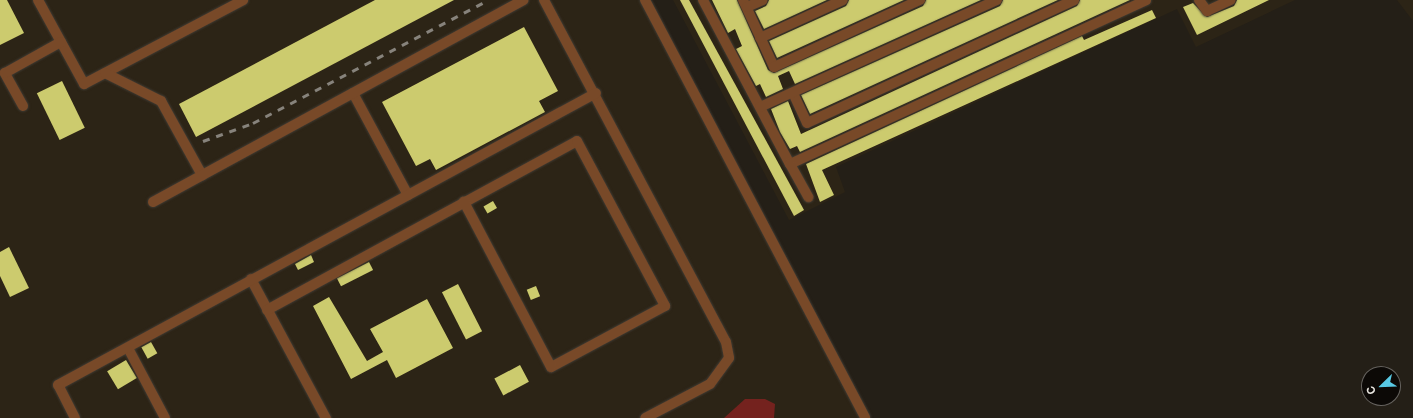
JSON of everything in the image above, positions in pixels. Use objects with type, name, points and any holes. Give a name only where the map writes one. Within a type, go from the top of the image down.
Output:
[{"type":"street","points":[[38,0],[84,84],[243,0]]},
{"type":"street","points":[[153,202],[523,0]]},
{"type":"street","points":[[544,0],[596,93],[726,342],[729,358],[710,384],[645,418]]},
{"type":"street","points":[[646,0],[866,418]]},
{"type":"street","points":[[702,0],[808,197]]},
{"type":"street","points":[[763,0],[745,4],[774,67],[920,0]]},
{"type":"street","points":[[760,38],[843,0]]},
{"type":"street","points":[[760,107],[997,0]]},
{"type":"street","points":[[793,93],[807,123],[1074,0]]},
{"type":"street","points":[[790,164],[1146,0]]},
{"type":"street","points":[[1199,0],[1207,11],[1231,0]]},
{"type":"street","points":[[23,106],[5,73],[61,42]]},
{"type":"street","points":[[105,73],[160,101],[202,175]]},
{"type":"street","points":[[353,93],[408,195]]},
{"type":"street","points":[[75,418],[58,385],[596,93]]},
{"type":"street","points":[[267,310],[577,140],[665,306],[551,367],[464,202]]},
{"type":"street","points":[[251,279],[326,418]]},
{"type":"street","points":[[128,348],[165,418]]},
{"type":"shaded area","points":[[0,0],[645,0],[865,418],[0,418]]},
{"type":"shaded area","points":[[673,0],[1295,0],[1196,47],[1177,9],[836,167],[845,192],[789,220]]},
{"type":"shaded area","points":[[1397,0],[1413,0],[1413,21]]},
{"type":"shaded area","points":[[745,399],[765,399],[775,404],[774,418],[724,418]]},
{"type":"building","points":[[0,0],[7,0],[24,33],[0,45]]},
{"type":"building","points":[[375,0],[454,0],[196,137],[179,104]]},
{"type":"building","points":[[680,0],[689,0],[804,210],[794,216]]},
{"type":"building","points":[[712,0],[737,0],[768,70],[774,73],[923,6],[926,0],[981,0],[795,84],[789,71],[778,76],[783,89],[766,97],[760,84],[756,86],[736,49],[742,46],[735,29],[728,33]]},
{"type":"building","points":[[769,0],[827,0],[764,29],[755,11],[766,6]]},
{"type":"building","points":[[849,0],[904,0],[777,58],[769,41],[846,6]]},
{"type":"building","points":[[1003,0],[1058,0],[810,114],[801,95],[1000,6]]},
{"type":"building","points":[[1080,0],[1130,0],[800,152],[797,146],[790,149],[780,132],[771,109],[788,101],[801,134],[1077,6]]},
{"type":"building","points":[[1237,0],[1269,0],[1197,35],[1183,7],[1193,3],[1207,17],[1234,6]]},
{"type":"building","points":[[1152,10],[1156,18],[822,170],[834,195],[820,202],[806,164],[1082,36],[1084,40]]},
{"type":"building","points":[[524,27],[558,91],[539,101],[545,112],[436,170],[430,159],[416,166],[382,102]]},
{"type":"building","points":[[62,81],[85,128],[60,140],[37,93]]},
{"type":"building","points":[[493,201],[497,208],[487,213],[483,206]]},
{"type":"building","points":[[9,247],[29,288],[10,297],[0,276],[0,252]]},
{"type":"building","points":[[311,255],[314,262],[298,270],[295,264]]},
{"type":"building","points":[[369,262],[373,270],[341,286],[337,278]]},
{"type":"building","points":[[458,284],[482,331],[466,339],[442,292]]},
{"type":"building","points":[[536,286],[540,296],[531,300],[527,290]]},
{"type":"building","points":[[329,297],[367,361],[383,352],[370,329],[427,299],[453,348],[396,378],[387,360],[351,379],[313,306]]},
{"type":"building","points":[[151,342],[157,353],[148,359],[141,347]]},
{"type":"building","points":[[126,360],[137,378],[118,389],[107,371]]},
{"type":"building","points":[[520,365],[529,382],[503,395],[494,379]]},
{"type":"railway","points":[[203,141],[253,123],[486,1]]}]
